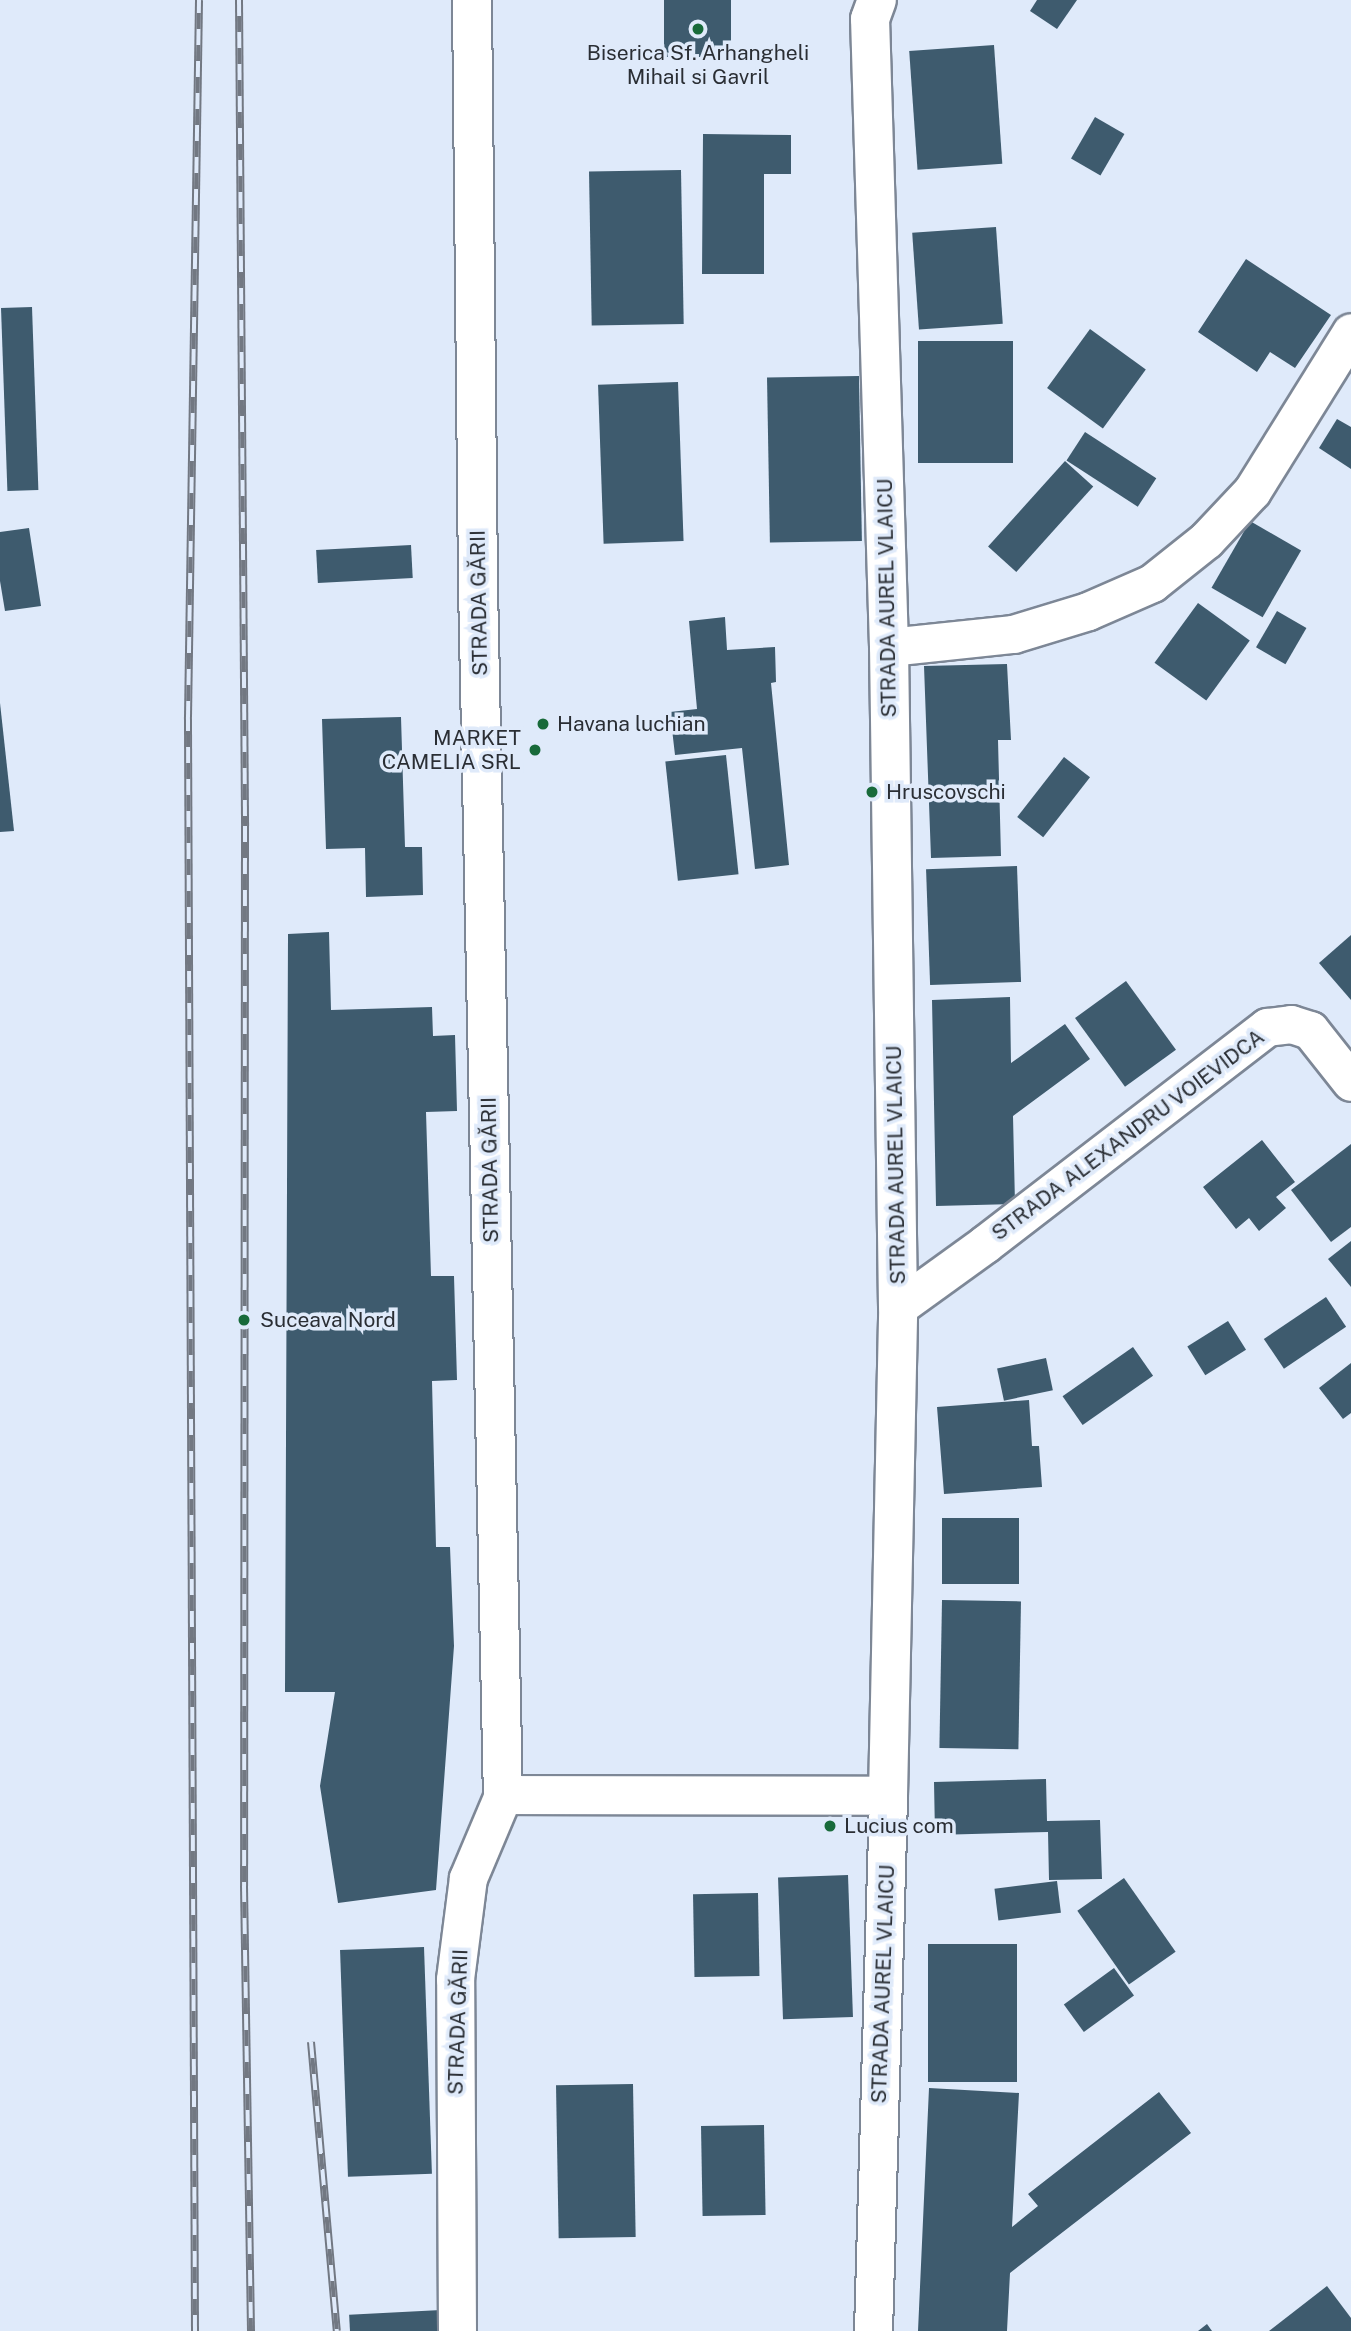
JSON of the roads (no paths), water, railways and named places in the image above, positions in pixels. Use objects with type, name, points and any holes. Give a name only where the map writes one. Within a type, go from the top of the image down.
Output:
[{"type":"street","name":"STRADA GĂRII","points":[[457,2331],[455,1979],[468,1878],[503,1795],[478,586],[472,0]]},
{"type":"street","name":"STRADA AUREL VLAICU","points":[[872,6],[889,647],[898,1307],[873,2331]]},
{"type":"street","points":[[889,647],[1013,634],[1088,611],[1152,583],[1206,540],[1252,491],[1351,332]]},
{"type":"street","name":"STRADA ALEXANDRU VOIEVIDCA","points":[[898,1307],[985,1244],[1267,1027],[1291,1024],[1310,1030],[1349,1073]]},
{"type":"street","points":[[503,1795],[888,1796]]},
{"type":"railway","points":[[195,2331],[188,717],[199,0]]},
{"type":"railway","points":[[239,0],[245,826],[244,1886],[251,2331]]},
{"type":"railway","points":[[311,2042],[337,2331]]},
{"type":"place","name":"Biserica Sf. Arhangheli Mihail si Gavril","points":[[698,29]]},
{"type":"place","name":"Havana luchian","points":[[543,724]]},
{"type":"place","name":"MARKET CAMELIA SRL","points":[[535,750]]},
{"type":"place","name":"Hruscovschi","points":[[872,792]]},
{"type":"place","name":"Suceava Nord","points":[[244,1320]]},
{"type":"place","name":"Lucius com","points":[[830,1826]]}]
